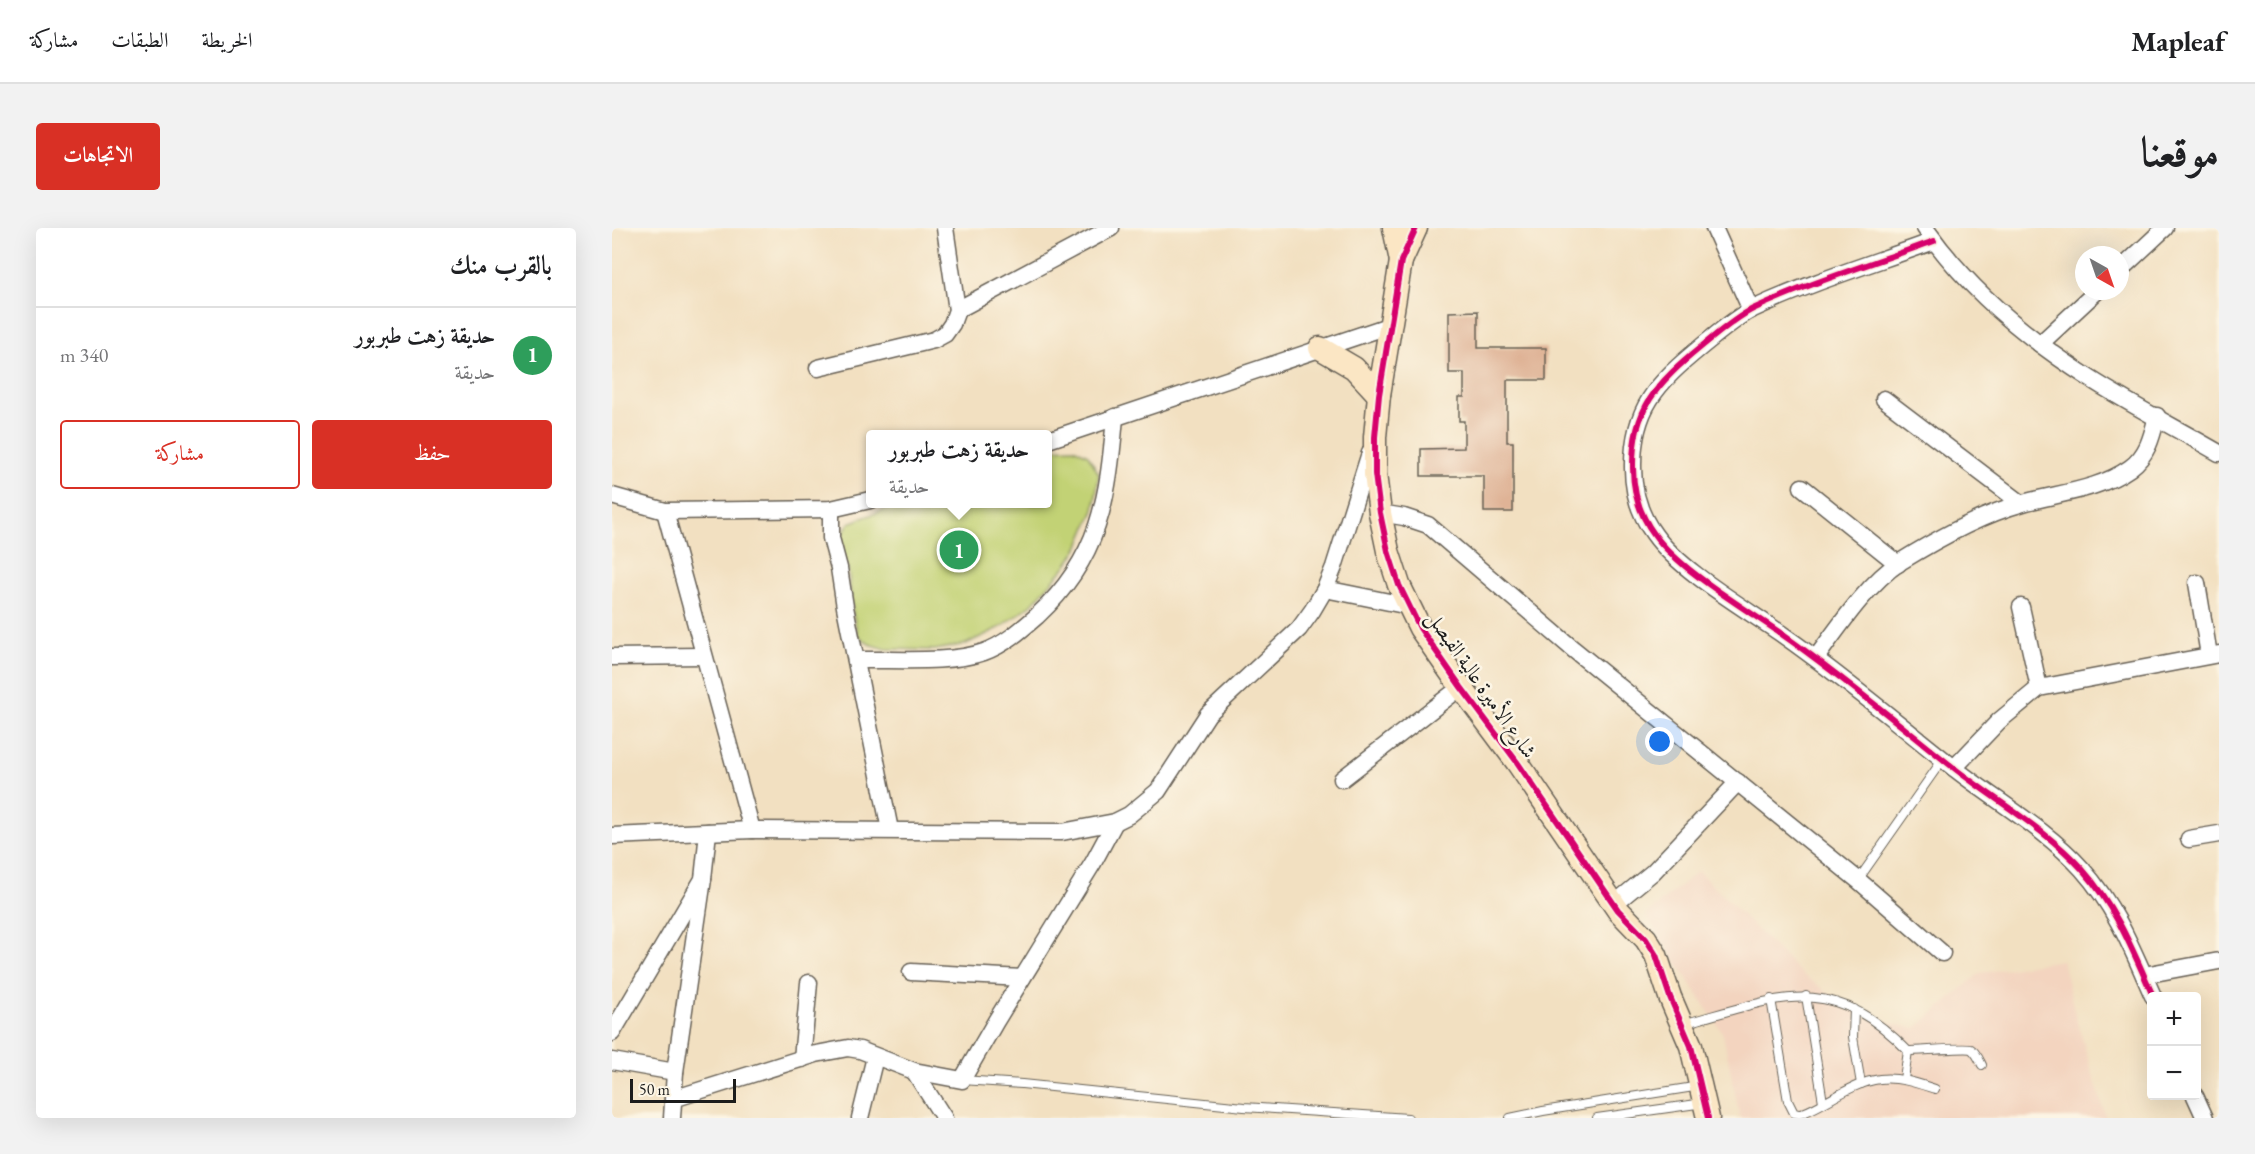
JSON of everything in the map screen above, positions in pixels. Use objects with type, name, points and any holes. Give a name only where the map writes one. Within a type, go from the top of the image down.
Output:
[{"type":"street","points":[[819,368],[934,340],[945,334],[957,310],[945,228]]},
{"type":"street","points":[[957,310],[1111,228]]},
{"type":"street","name":"شارع الأميرة عالية الفيصل","points":[[1394,228],[1401,261]]},
{"type":"street","name":"شارع الأميرة عالية الفيصل","points":[[1416,228],[1401,261],[1379,395],[1375,437],[1380,513],[1388,551],[1399,585],[1420,628],[1517,762],[1616,907],[1646,939],[1656,955],[1698,1068],[1705,1102]]},
{"type":"street","points":[[1714,228],[1751,310]]},
{"type":"street","points":[[2129,262],[2165,228]]},
{"type":"street","points":[[2151,992],[2118,918],[2081,867],[2048,837],[1948,763],[1816,658],[1673,556],[1654,536],[1645,520],[1633,487],[1634,440],[1640,416],[1652,396],[1674,369],[1751,310],[1930,235],[1983,294],[2040,344],[2091,380],[2219,453]]},
{"type":"street","points":[[2040,344],[2087,300]]},
{"type":"street","points":[[1052,438],[1391,325]]},
{"type":"street","points":[[1320,348],[1354,368],[1379,395]]},
{"type":"street","points":[[1884,399],[2021,503]]},
{"type":"street","points":[[1816,658],[1847,615],[1898,564],[1976,522],[2021,503],[2096,484],[2131,467],[2148,447],[2157,416]]},
{"type":"street","points":[[856,660],[952,658],[983,652],[1003,643],[1051,603],[1085,556],[1098,525],[1110,471],[1115,417]]},
{"type":"street","points":[[612,836],[752,830],[1062,832],[1115,822],[1129,815],[1158,790],[1208,714],[1299,629],[1325,589],[1375,437]]},
{"type":"street","points":[[1802,487],[1898,564]]},
{"type":"street","points":[[612,496],[665,511],[831,508],[866,501]]},
{"type":"street","points":[[831,508],[831,538],[839,568],[890,830]]},
{"type":"street","points":[[665,511],[752,830]]},
{"type":"street","points":[[1380,513],[1412,519],[1428,525],[1573,649],[1858,880],[1942,953]]},
{"type":"street","points":[[1948,763],[2039,688],[2214,655],[2198,583]]},
{"type":"street","points":[[1325,589],[1409,606]]},
{"type":"street","points":[[2021,607],[2039,688]]},
{"type":"street","points":[[612,657],[703,656]]},
{"type":"street","points":[[1342,780],[1461,687]]},
{"type":"street","points":[[1616,907],[1653,872],[1738,782]]},
{"type":"street","points":[[673,1099],[802,1059],[848,1048],[860,1050],[914,1071],[962,1080],[1093,863],[1115,822]]},
{"type":"street","points":[[672,1118],[675,1072],[708,832]]},
{"type":"street","points":[[2189,839],[2219,834]]},
{"type":"street","points":[[612,1033],[703,879]]},
{"type":"street","points":[[2144,975],[2219,961]]},
{"type":"street","points":[[911,972],[1022,978]]},
{"type":"street","points":[[802,1059],[809,983]]},
{"type":"street","points":[[860,1118],[875,1057]]},
{"type":"street","points":[[612,1061],[675,1072]]},
{"type":"street","points":[[914,1071],[944,1118]]},
{"type":"street","points":[[2197,1100],[2205,1118]]},
{"type":"lane","points":[[1858,880],[1948,763]]},
{"type":"lane","points":[[1806,996],[1822,1102]]},
{"type":"lane","points":[[1683,1024],[1770,999],[1806,996],[1832,1000],[1854,1009],[1891,1033],[1908,1051],[1926,1052],[1968,1048],[1974,1052],[1982,1065]]},
{"type":"lane","points":[[1770,999],[1788,1101],[1791,1109],[1797,1114],[1861,1084],[1879,1080],[1904,1079],[1935,1089]]},
{"type":"lane","points":[[1854,1009],[1852,1037],[1861,1084]]},
{"type":"lane","points":[[1904,1079],[1908,1051]]},
{"type":"lane","points":[[962,1080],[1244,1107],[1408,1118]]},
{"type":"lane","points":[[1510,1118],[1543,1111],[1705,1102]]},
{"type":"lane","points":[[1598,1118],[1705,1102]]},
{"type":"shaded area","points":[[1698,871],[1802,974],[1859,1015],[1915,1029],[1980,973],[2062,960],[2077,1022],[2106,1118],[1740,1118],[1723,1034],[1646,915]]},
{"type":"green space","points":[[1074,448],[1088,455],[1099,474],[1094,510],[1078,548],[1066,566],[1031,605],[1001,627],[966,644],[935,650],[886,649],[869,644],[858,635],[848,569],[842,553],[841,536],[849,523],[889,508],[1052,508],[1052,449]]},
{"type":"building","points":[[1478,311],[1478,348],[1546,348],[1546,380],[1507,380],[1507,442],[1513,442],[1513,512],[1484,512],[1484,476],[1421,476],[1421,449],[1464,448],[1464,421],[1459,421],[1459,397],[1464,397],[1464,373],[1449,373],[1449,312]]},
{"type":"cycle path","points":[[1416,228],[1401,261],[1379,395],[1375,437],[1375,474],[1380,513],[1388,551],[1399,585],[1420,628],[1517,762],[1618,910],[1646,939],[1656,955],[1670,997],[1691,1046],[1708,1118]]},
{"type":"cycle path","points":[[1934,241],[1820,281],[1753,309],[1726,326],[1685,360],[1660,386],[1642,413],[1634,447],[1633,468],[1638,503],[1654,534],[1680,562],[1827,667],[1954,768],[2037,828],[2068,855],[2105,899],[2131,946],[2151,992]]},
{"type":"place","name":"حديقة زهت طبربور","points":[[959,550]]}]
